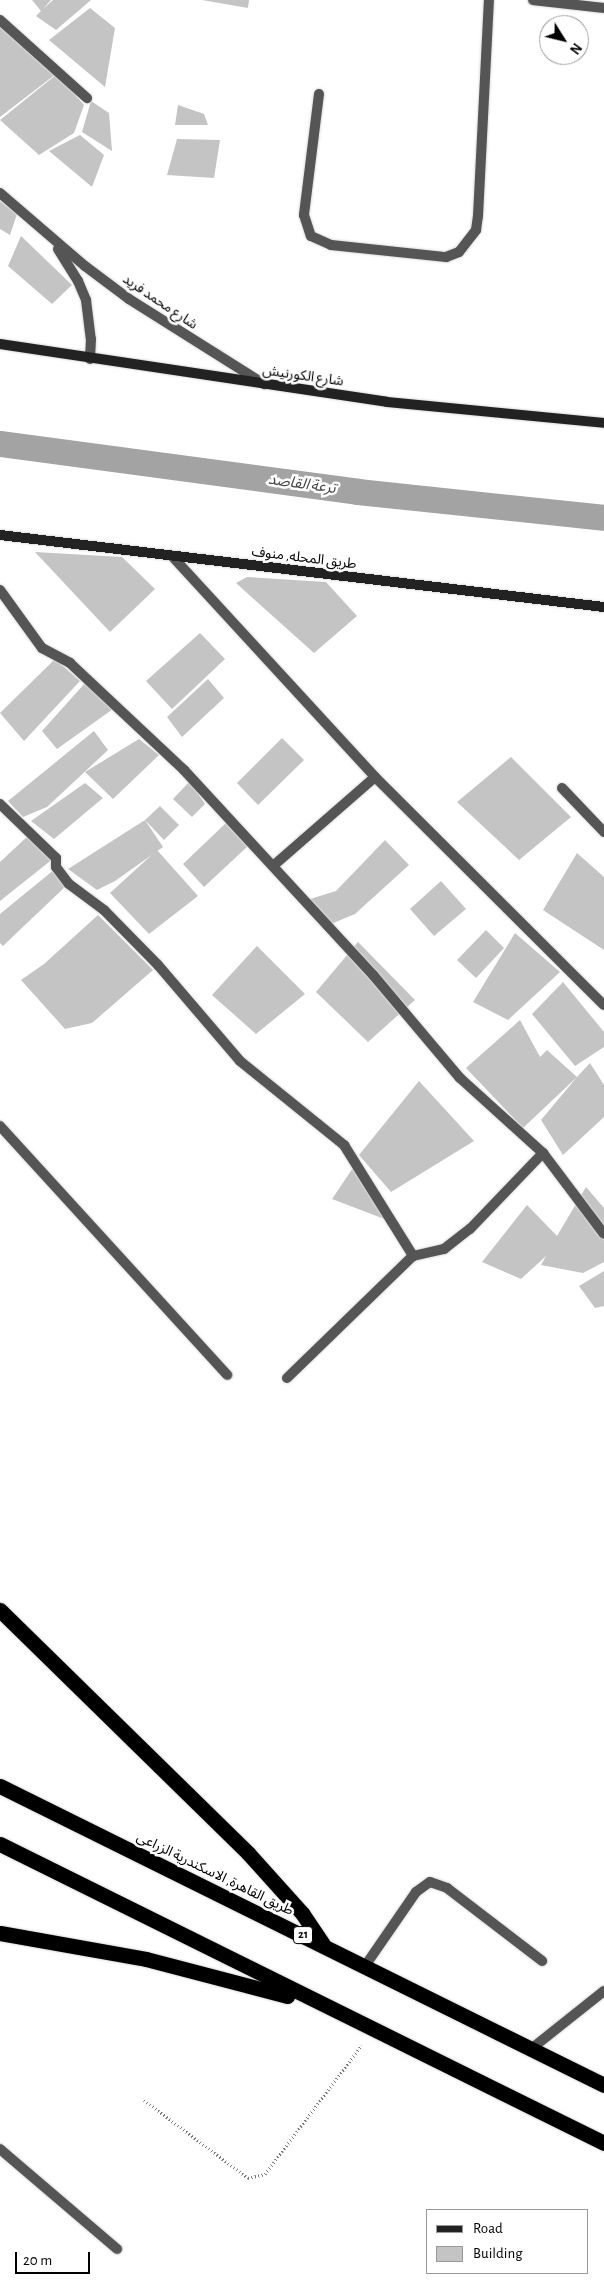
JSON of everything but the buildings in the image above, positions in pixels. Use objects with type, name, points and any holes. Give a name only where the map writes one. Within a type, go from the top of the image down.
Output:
[{"type":"highway","points":[[0,1610],[248,1853],[296,1906],[324,1945]]},
{"type":"highway","name":"طريق القاهرة, الاسكندرية الزراعى","points":[[0,1786],[604,2085]]},
{"type":"highway","points":[[0,1844],[325,2007],[604,2143]]},
{"type":"highway","points":[[0,1933],[146,1959],[325,2007]]},
{"type":"main road","name":"شارع الكورنيش","points":[[0,344],[268,386],[406,404],[604,423]]},
{"type":"main road","name":"طريق المحله, منوف","points":[[0,535],[604,607]]},
{"type":"street","points":[[319,94],[304,215],[312,236],[331,246],[446,257],[459,252],[476,230],[478,216],[489,0]]},
{"type":"street","points":[[533,0],[604,8]]},
{"type":"street","points":[[0,20],[87,98]]},
{"type":"street","name":"شارع محمد فريد","points":[[0,193],[43,231],[130,298],[268,386]]},
{"type":"street","name":"شارع محمد فريد","points":[[43,231],[68,263],[86,300],[91,339],[90,359]]},
{"type":"street","points":[[172,556],[375,777],[604,1005]]},
{"type":"street","points":[[0,590],[42,648],[70,663],[169,757],[273,866],[374,976],[460,1078],[543,1154],[604,1234]]},
{"type":"street","points":[[273,866],[375,777]]},
{"type":"street","points":[[562,788],[604,832]]},
{"type":"street","points":[[0,804],[56,858],[56,867],[69,884],[104,910],[158,965],[240,1061],[344,1145],[413,1256]]},
{"type":"street","points":[[0,1126],[228,1375]]},
{"type":"street","points":[[287,1378],[413,1256],[444,1249],[470,1229],[543,1154]]},
{"type":"street","points":[[365,1966],[416,1892],[430,1882],[447,1888],[542,1961]]},
{"type":"street","points":[[531,2049],[604,1991]]},
{"type":"street","points":[[0,2149],[116,2249]]},
{"type":"path","points":[[144,2100],[248,2178],[265,2174],[373,2030]]},
{"type":"waterway","name":"ترعة القاصد","points":[[0,444],[358,492],[604,518]]}]
